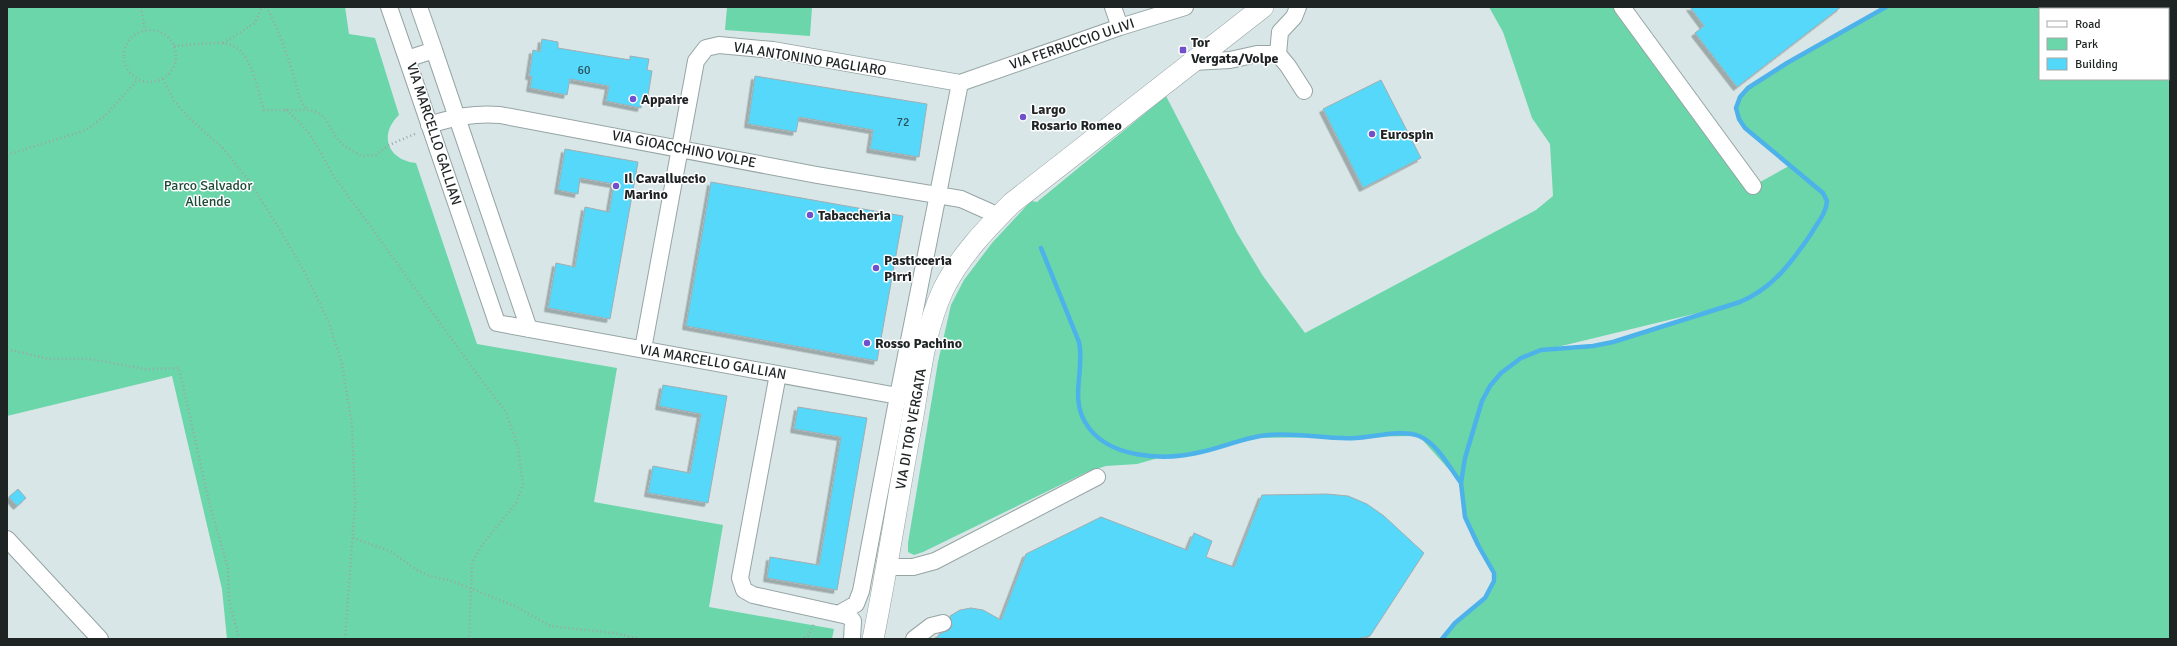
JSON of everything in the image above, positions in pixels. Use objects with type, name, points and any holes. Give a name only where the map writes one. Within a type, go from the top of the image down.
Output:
[{"type":"main road","name":"VIA DI TOR VERGATA","points":[[873,639],[888,567],[925,347],[936,305],[948,281],[963,258],[999,216],[1022,194],[1263,7]]},
{"type":"street","points":[[389,7],[407,59]]},
{"type":"street","points":[[419,7],[434,50]]},
{"type":"street","points":[[1113,7],[1120,27]]},
{"type":"street","name":"VIA FERRUCCIO ULIVI","points":[[960,83],[1120,27],[1185,7]]},
{"type":"street","points":[[1298,7],[1294,18],[1280,32],[1278,54],[1288,66],[1304,91]]},
{"type":"street","points":[[1622,7],[1753,186]]},
{"type":"street","name":"VIA ANTONINO PAGLIARO","points":[[643,349],[696,61],[703,51],[710,46],[719,45],[773,50],[960,83]]},
{"type":"street","name":"VIA MARCELLO GALLIAN","points":[[529,328],[434,50],[407,59],[497,323],[898,396]]},
{"type":"street","points":[[1193,62],[1230,60],[1257,54],[1278,54]]},
{"type":"street","name":"VIA DI TOR VERGATA","points":[[847,617],[862,592],[898,396],[960,83]]},
{"type":"street","name":"VIA GIOACCHINO VOLPE","points":[[429,125],[456,116],[479,114],[500,116],[679,148],[817,175],[939,195]]},
{"type":"street","points":[[939,195],[961,199],[999,216]]},
{"type":"street","points":[[778,374],[740,578],[744,590],[753,595],[819,608],[847,617],[854,639]]},
{"type":"street","points":[[888,567],[913,567],[935,561],[1097,477]]},
{"type":"street","points":[[7,538],[100,639]]},
{"type":"street","points":[[914,639],[921,632],[931,626],[943,623]]},
{"type":"path","points":[[141,7],[145,31]]},
{"type":"path","points":[[221,43],[255,23],[262,7]]},
{"type":"path","points":[[266,7],[292,70],[297,94],[302,103],[309,110],[324,117],[338,140],[347,148],[362,156],[376,155],[389,145],[411,137],[429,125]]},
{"type":"path","points":[[154,30],[163,33],[174,46],[176,61],[174,68],[163,79],[154,82],[138,79],[127,68],[124,52],[131,38],[145,31],[154,30]]},
{"type":"path","points":[[174,46],[221,43],[231,45],[244,54],[264,110],[309,110]]},
{"type":"path","points":[[7,155],[86,130],[105,116],[138,79]]},
{"type":"path","points":[[163,79],[174,101],[191,120],[222,147],[249,181],[305,273],[329,323],[342,364],[352,426],[355,505],[345,639]]},
{"type":"path","points":[[286,110],[304,125],[336,178],[506,412],[518,448],[523,485],[516,503],[482,545],[472,563],[469,639]]},
{"type":"path","points":[[7,349],[48,359],[90,359],[145,369],[179,368],[210,506],[228,568],[229,600],[239,639]]},
{"type":"path","points":[[353,538],[390,551],[418,570],[430,576],[449,580],[515,606],[550,626],[614,633],[640,639]]},
{"type":"path","points":[[800,639],[808,636],[813,629],[819,608]]},
{"type":"green space","name":"Parco Salvador Allende","points":[[7,7],[345,7],[349,34],[375,38],[399,115],[389,131],[389,145],[393,152],[399,157],[406,161],[416,163],[477,344],[617,368],[594,502],[723,525],[709,607],[834,629],[832,639],[227,639],[222,589],[172,376],[7,416]]},
{"type":"green space","points":[[727,7],[812,7],[810,36],[725,30]]},
{"type":"green space","points":[[1489,7],[1622,7],[1753,186],[1789,166],[1752,135],[1742,124],[1736,108],[1740,97],[1748,88],[1776,70],[1886,7],[2170,7],[2170,639],[1442,639],[1455,623],[1485,598],[1492,587],[1494,573],[1478,545],[1465,517],[1461,483],[1419,436],[1249,438],[1201,452],[1165,456],[1137,464],[1106,466],[1089,471],[923,552],[914,555],[908,552],[908,543],[938,362],[951,305],[964,280],[992,243],[1031,201],[1037,202],[1166,96],[1237,233],[1263,276],[1305,333],[1536,210],[1553,196],[1550,144],[1532,118],[1503,32]],"holes":[[[1735,304],[1613,342],[1585,347],[1553,348]]]},
{"type":"building","points":[[1690,7],[1841,7],[1737,87],[1695,33],[1704,26]]},
{"type":"building","points":[[542,39],[558,42],[558,48],[630,60],[630,56],[649,59],[647,70],[652,71],[648,96],[643,95],[641,108],[606,101],[609,86],[570,79],[567,95],[530,88],[532,76],[529,76],[533,50],[540,52]]},
{"type":"building","points":[[755,76],[927,104],[919,157],[870,149],[873,130],[799,117],[796,132],[748,124]]},
{"type":"building","name":"Eurospin","points":[[1381,80],[1421,158],[1363,188],[1323,109]]},
{"type":"building","points":[[565,149],[638,162],[610,319],[548,308],[556,263],[575,267],[585,207],[609,212],[614,184],[580,178],[578,194],[558,190]]},
{"type":"building","points":[[711,182],[903,216],[877,361],[686,326]]},
{"type":"building","points":[[663,385],[727,396],[708,503],[648,493],[653,466],[690,473],[701,414],[659,406]]},
{"type":"building","points":[[798,407],[867,418],[837,590],[767,578],[770,557],[819,565],[841,437],[794,429]]},
{"type":"building","points":[[18,489],[26,498],[17,506],[9,497]]},
{"type":"building","points":[[1327,494],[1348,496],[1367,504],[1384,516],[1424,553],[1370,636],[1356,639],[937,639],[939,634],[949,630],[952,626],[950,616],[960,610],[971,608],[983,610],[1001,620],[1026,554],[1101,517],[1187,550],[1194,533],[1212,541],[1206,557],[1234,567],[1262,495]]},
{"type":"waterway","points":[[1442,639],[1455,623],[1485,598],[1494,581],[1494,573],[1478,545],[1465,517],[1461,483],[1465,458],[1482,401],[1490,386],[1501,373],[1521,358],[1541,350],[1593,346],[1613,342],[1740,302],[1762,290],[1772,282],[1788,265],[1811,234],[1823,214],[1827,201],[1823,193],[1745,128],[1739,119],[1736,108],[1740,97],[1748,88],[1787,63],[1886,7]]},
{"type":"waterway","points":[[1041,248],[1079,342],[1080,362],[1078,392],[1081,412],[1085,422],[1094,434],[1107,444],[1121,450],[1137,454],[1170,456],[1201,452],[1251,438],[1268,435],[1290,434],[1345,438],[1405,433],[1419,436],[1432,444],[1443,456],[1461,483]]},
{"type":"place","name":"Tor Vergata/Volpe","points":[[1183,50]]},
{"type":"place","name":"Appaire","points":[[633,99]]},
{"type":"place","name":"Largo Rosario Romeo","points":[[1023,117]]},
{"type":"place","name":"Eurospin","points":[[1372,134]]},
{"type":"place","name":"Il Cavalluccio Marino","points":[[616,186]]},
{"type":"place","name":"Tabaccheria","points":[[810,215]]},
{"type":"place","name":"Pasticceria Pirri","points":[[876,268]]},
{"type":"place","name":"Rosso Pachino","points":[[867,343]]}]
